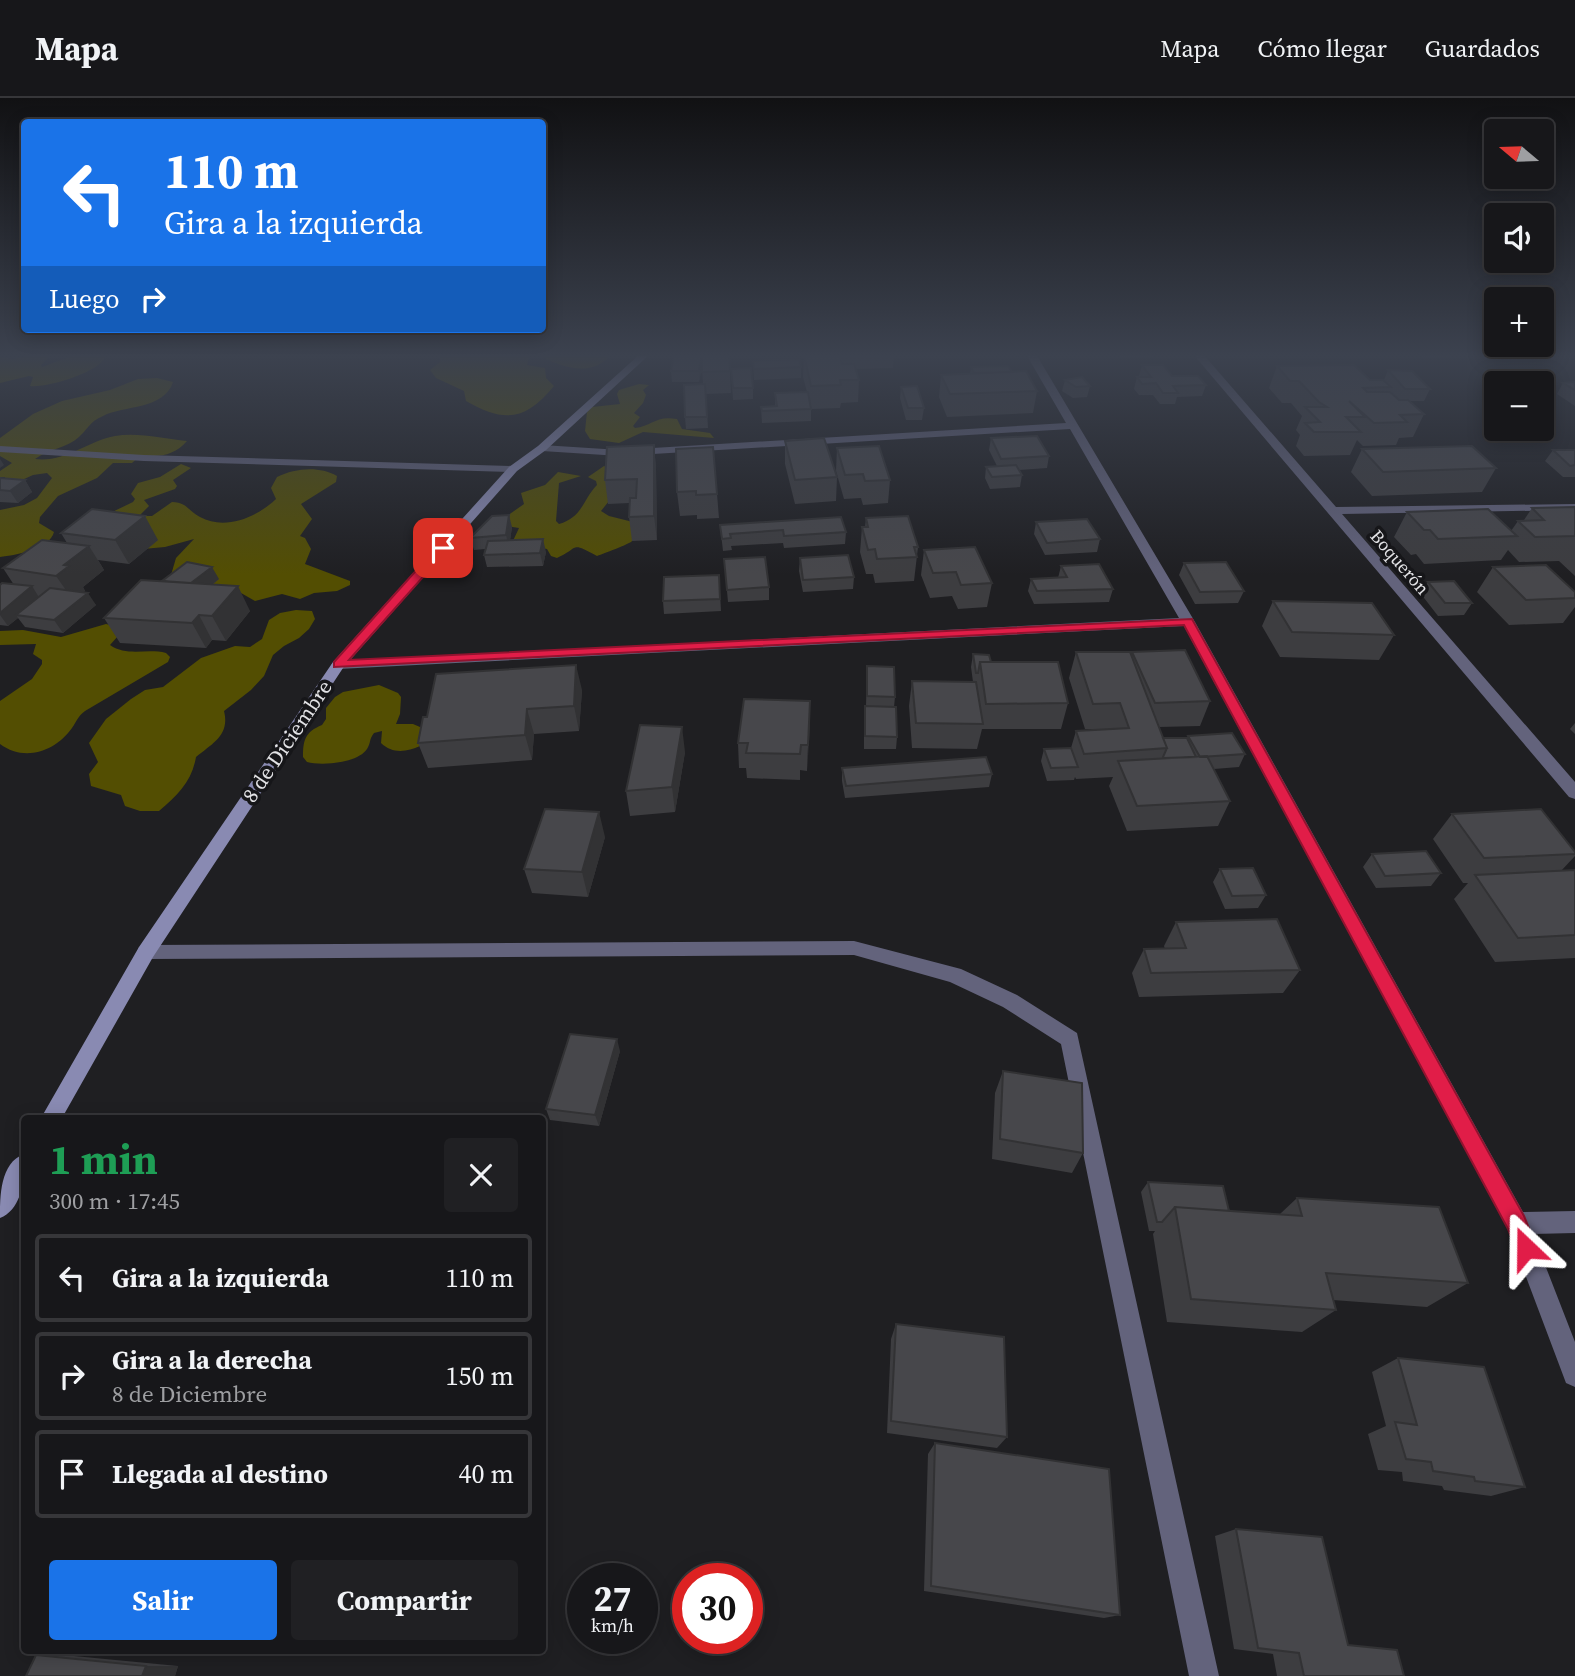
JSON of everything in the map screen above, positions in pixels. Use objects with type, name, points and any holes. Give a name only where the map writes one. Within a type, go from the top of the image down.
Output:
[{"type":"street","name":"8 de Diciembre","points":[[53,1115],[146,952],[338,664],[513,470],[564,428]]},
{"type":"street","points":[[542,448],[620,453],[1045,428]]},
{"type":"street","points":[[1074,428],[1188,622],[1517,1223],[1575,1374]]},
{"type":"street","name":"Boquerón","points":[[1261,428],[1575,793]]},
{"type":"street","points":[[0,450],[144,458],[513,470]]},
{"type":"street","points":[[1333,511],[1575,506]]},
{"type":"street","points":[[338,664],[1188,622]]},
{"type":"street","points":[[146,952],[855,948],[954,975],[1010,1001],[1070,1039],[1204,1676]]},
{"type":"street","points":[[0,1208],[21,1170]]},
{"type":"street","points":[[1517,1223],[1575,1222]]},
{"type":"shaded area","points":[[14,428],[88,428],[74,441],[35,459],[56,458],[115,436],[142,435],[187,441],[177,450],[166,454],[141,455],[132,463],[113,463],[97,478],[58,496],[40,517],[39,523],[54,532],[51,538],[32,550],[0,557],[0,510],[24,505],[37,498],[52,478],[47,473],[22,480],[4,480],[5,477],[0,477],[0,471],[12,463],[0,456],[0,438]]},
{"type":"shaded area","points":[[585,428],[681,428],[710,433],[714,438],[643,432],[619,443],[590,439]]},
{"type":"shaded area","points":[[181,464],[191,468],[173,480],[177,486],[175,489],[144,500],[149,506],[139,516],[152,516],[172,502],[181,503],[196,515],[210,521],[220,523],[240,520],[260,511],[276,499],[271,488],[277,477],[307,469],[337,476],[336,482],[301,504],[312,519],[300,536],[305,538],[311,549],[305,564],[350,581],[350,585],[337,591],[314,593],[300,599],[282,594],[255,601],[241,593],[171,575],[176,558],[194,539],[165,547],[143,549],[106,515],[133,502],[135,499],[131,494],[138,483],[160,477]]},
{"type":"shaded area","points":[[604,466],[614,470],[609,501],[601,511],[609,516],[633,522],[632,541],[597,556],[578,547],[557,558],[551,556],[547,549],[512,543],[519,528],[506,526],[507,516],[524,504],[521,493],[545,485],[558,472],[581,476],[559,483],[556,521],[559,524],[578,512],[597,485],[596,481],[588,477]]},
{"type":"shaded area","points":[[312,611],[315,619],[309,629],[273,655],[264,676],[224,711],[225,726],[219,738],[196,757],[183,787],[159,811],[140,811],[125,806],[121,795],[91,786],[89,774],[98,762],[89,743],[106,719],[145,690],[163,687],[201,658],[235,646],[250,647],[262,639],[269,620],[280,613]]},
{"type":"shaded area","points":[[106,624],[119,627],[118,636],[110,645],[123,651],[166,653],[170,657],[168,662],[85,711],[65,736],[48,748],[29,753],[9,749],[0,744],[0,701],[32,679],[42,660],[33,654],[36,644],[0,645],[0,631],[23,630],[61,637]]},
{"type":"shaded area","points":[[379,685],[401,697],[400,714],[396,724],[413,724],[427,730],[420,746],[405,751],[390,749],[381,743],[382,731],[374,733],[367,749],[356,758],[321,764],[307,762],[303,757],[306,737],[322,725],[326,719],[326,708],[335,697],[343,692]]},
{"type":"building","points":[[1310,428],[1357,428],[1361,432],[1314,432]]},
{"type":"building","points":[[1037,436],[1049,456],[1001,459],[991,438]]},
{"type":"building","points":[[824,438],[837,477],[795,480],[785,441]]},
{"type":"building","points":[[654,445],[654,516],[629,517],[630,498],[636,498],[637,479],[605,480],[607,447]]},
{"type":"building","points":[[879,446],[890,480],[865,481],[863,474],[845,475],[837,448]]},
{"type":"building","points":[[1472,446],[1496,468],[1383,472],[1362,449]]},
{"type":"building","points":[[713,447],[717,494],[677,492],[676,449]]},
{"type":"building","points":[[1553,450],[1575,450],[1575,465],[1570,466]]},
{"type":"building","points":[[1016,465],[1022,475],[992,477],[986,467]]},
{"type":"building","points":[[0,478],[25,480],[10,491],[0,490]]},
{"type":"building","points":[[1575,507],[1575,536],[1535,537],[1518,521],[1544,520],[1532,508]]},
{"type":"building","points":[[92,509],[145,516],[115,540],[61,533]]},
{"type":"building","points":[[1488,509],[1517,536],[1438,539],[1430,530],[1424,530],[1407,512]]},
{"type":"building","points":[[509,515],[506,535],[470,538],[492,516]]},
{"type":"building","points":[[908,516],[918,547],[914,547],[917,557],[877,559],[875,549],[868,550],[862,527],[868,527],[866,518]]},
{"type":"building","points":[[841,517],[846,532],[784,536],[783,530],[730,534],[731,538],[722,539],[720,525]]},
{"type":"building","points":[[1087,519],[1100,539],[1047,543],[1036,522]]},
{"type":"building","points":[[543,539],[540,553],[484,555],[488,541]]},
{"type":"building","points":[[42,540],[89,546],[64,565],[69,566],[56,576],[3,568]]},
{"type":"building","points":[[975,547],[992,583],[961,585],[956,572],[933,573],[924,550]]},
{"type":"building","points":[[848,555],[854,577],[803,580],[800,558]]},
{"type":"building","points":[[765,557],[769,587],[727,590],[724,559]]},
{"type":"building","points":[[187,562],[212,567],[191,583],[162,581]]},
{"type":"building","points":[[1226,562],[1244,591],[1200,592],[1184,563]]},
{"type":"building","points":[[1099,564],[1113,589],[1037,591],[1031,579],[1067,577],[1061,566]]},
{"type":"building","points":[[1546,565],[1575,592],[1575,598],[1526,600],[1493,567]]},
{"type":"building","points":[[719,575],[720,599],[663,601],[664,577]]},
{"type":"building","points":[[141,580],[238,586],[212,616],[199,615],[192,623],[104,618]]},
{"type":"building","points":[[1454,581],[1472,603],[1445,603],[1428,582]]},
{"type":"building","points":[[2,583],[32,586],[0,613]]},
{"type":"building","points":[[50,588],[88,593],[54,620],[16,615]]},
{"type":"building","points":[[1273,601],[1372,603],[1394,635],[1292,632]]},
{"type":"building","points":[[1185,650],[1210,701],[1155,703],[1132,652]]},
{"type":"building","points":[[1076,652],[1130,652],[1167,748],[1084,754],[1076,731],[1129,728],[1120,703],[1093,704]]},
{"type":"building","points":[[973,654],[989,655],[991,662],[980,662],[976,673]]},
{"type":"building","points":[[980,662],[1058,662],[1068,703],[986,704]]},
{"type":"building","points":[[576,665],[574,706],[527,709],[525,735],[418,743],[423,717],[427,717],[436,674]]},
{"type":"building","points":[[867,666],[894,667],[895,697],[867,696]]},
{"type":"building","points":[[912,681],[976,682],[983,724],[916,723]]},
{"type":"building","points":[[744,699],[810,701],[808,745],[801,745],[800,754],[746,753],[748,743],[738,743]]},
{"type":"building","points":[[865,706],[896,707],[897,737],[865,736]]},
{"type":"building","points":[[640,725],[682,727],[672,787],[626,791]]},
{"type":"building","points":[[1232,733],[1245,754],[1200,757],[1188,736]]},
{"type":"building","points":[[1163,738],[1187,738],[1196,757],[1164,758],[1167,748]]},
{"type":"building","points":[[1071,748],[1078,767],[1051,768],[1044,749]]},
{"type":"building","points":[[1207,756],[1230,801],[1137,806],[1118,761]]},
{"type":"building","points":[[986,757],[992,774],[846,786],[842,768]]},
{"type":"building","points":[[545,809],[599,812],[582,872],[524,869]]},
{"type":"building","points":[[1541,809],[1575,854],[1484,858],[1452,814]]},
{"type":"building","points":[[1426,851],[1441,873],[1385,876],[1372,854]]},
{"type":"building","points":[[1253,868],[1266,895],[1232,896],[1220,869]]},
{"type":"building","points":[[1575,870],[1575,935],[1518,938],[1475,875]]},
{"type":"building","points":[[1277,919],[1300,970],[1151,973],[1144,949],[1186,948],[1176,922]]},
{"type":"building","points":[[570,1034],[617,1039],[595,1115],[546,1109]]},
{"type":"building","points":[[1003,1071],[1082,1083],[1083,1153],[1000,1139]]},
{"type":"building","points":[[1148,1182],[1223,1186],[1229,1211],[1175,1207],[1162,1222],[1157,1222]]},
{"type":"building","points":[[1297,1198],[1439,1207],[1468,1283],[1326,1273],[1336,1310],[1191,1299],[1175,1207],[1302,1216]]},
{"type":"building","points":[[896,1324],[1004,1337],[1007,1437],[891,1421]]},
{"type":"building","points":[[1398,1358],[1484,1367],[1525,1487],[1475,1481],[1474,1477],[1433,1471],[1431,1462],[1406,1459],[1395,1422],[1417,1425]]},
{"type":"building","points":[[935,1443],[1109,1469],[1120,1615],[931,1586]]},
{"type":"building","points":[[1236,1529],[1322,1537],[1348,1645],[1397,1650],[1404,1676],[1304,1676],[1299,1653],[1258,1648]]},
{"type":"building","points":[[36,1655],[146,1666],[142,1676],[26,1676]]},
{"type":"route","points":[[443,548],[338,664],[1188,622],[1517,1223],[1526,1248]]}]
